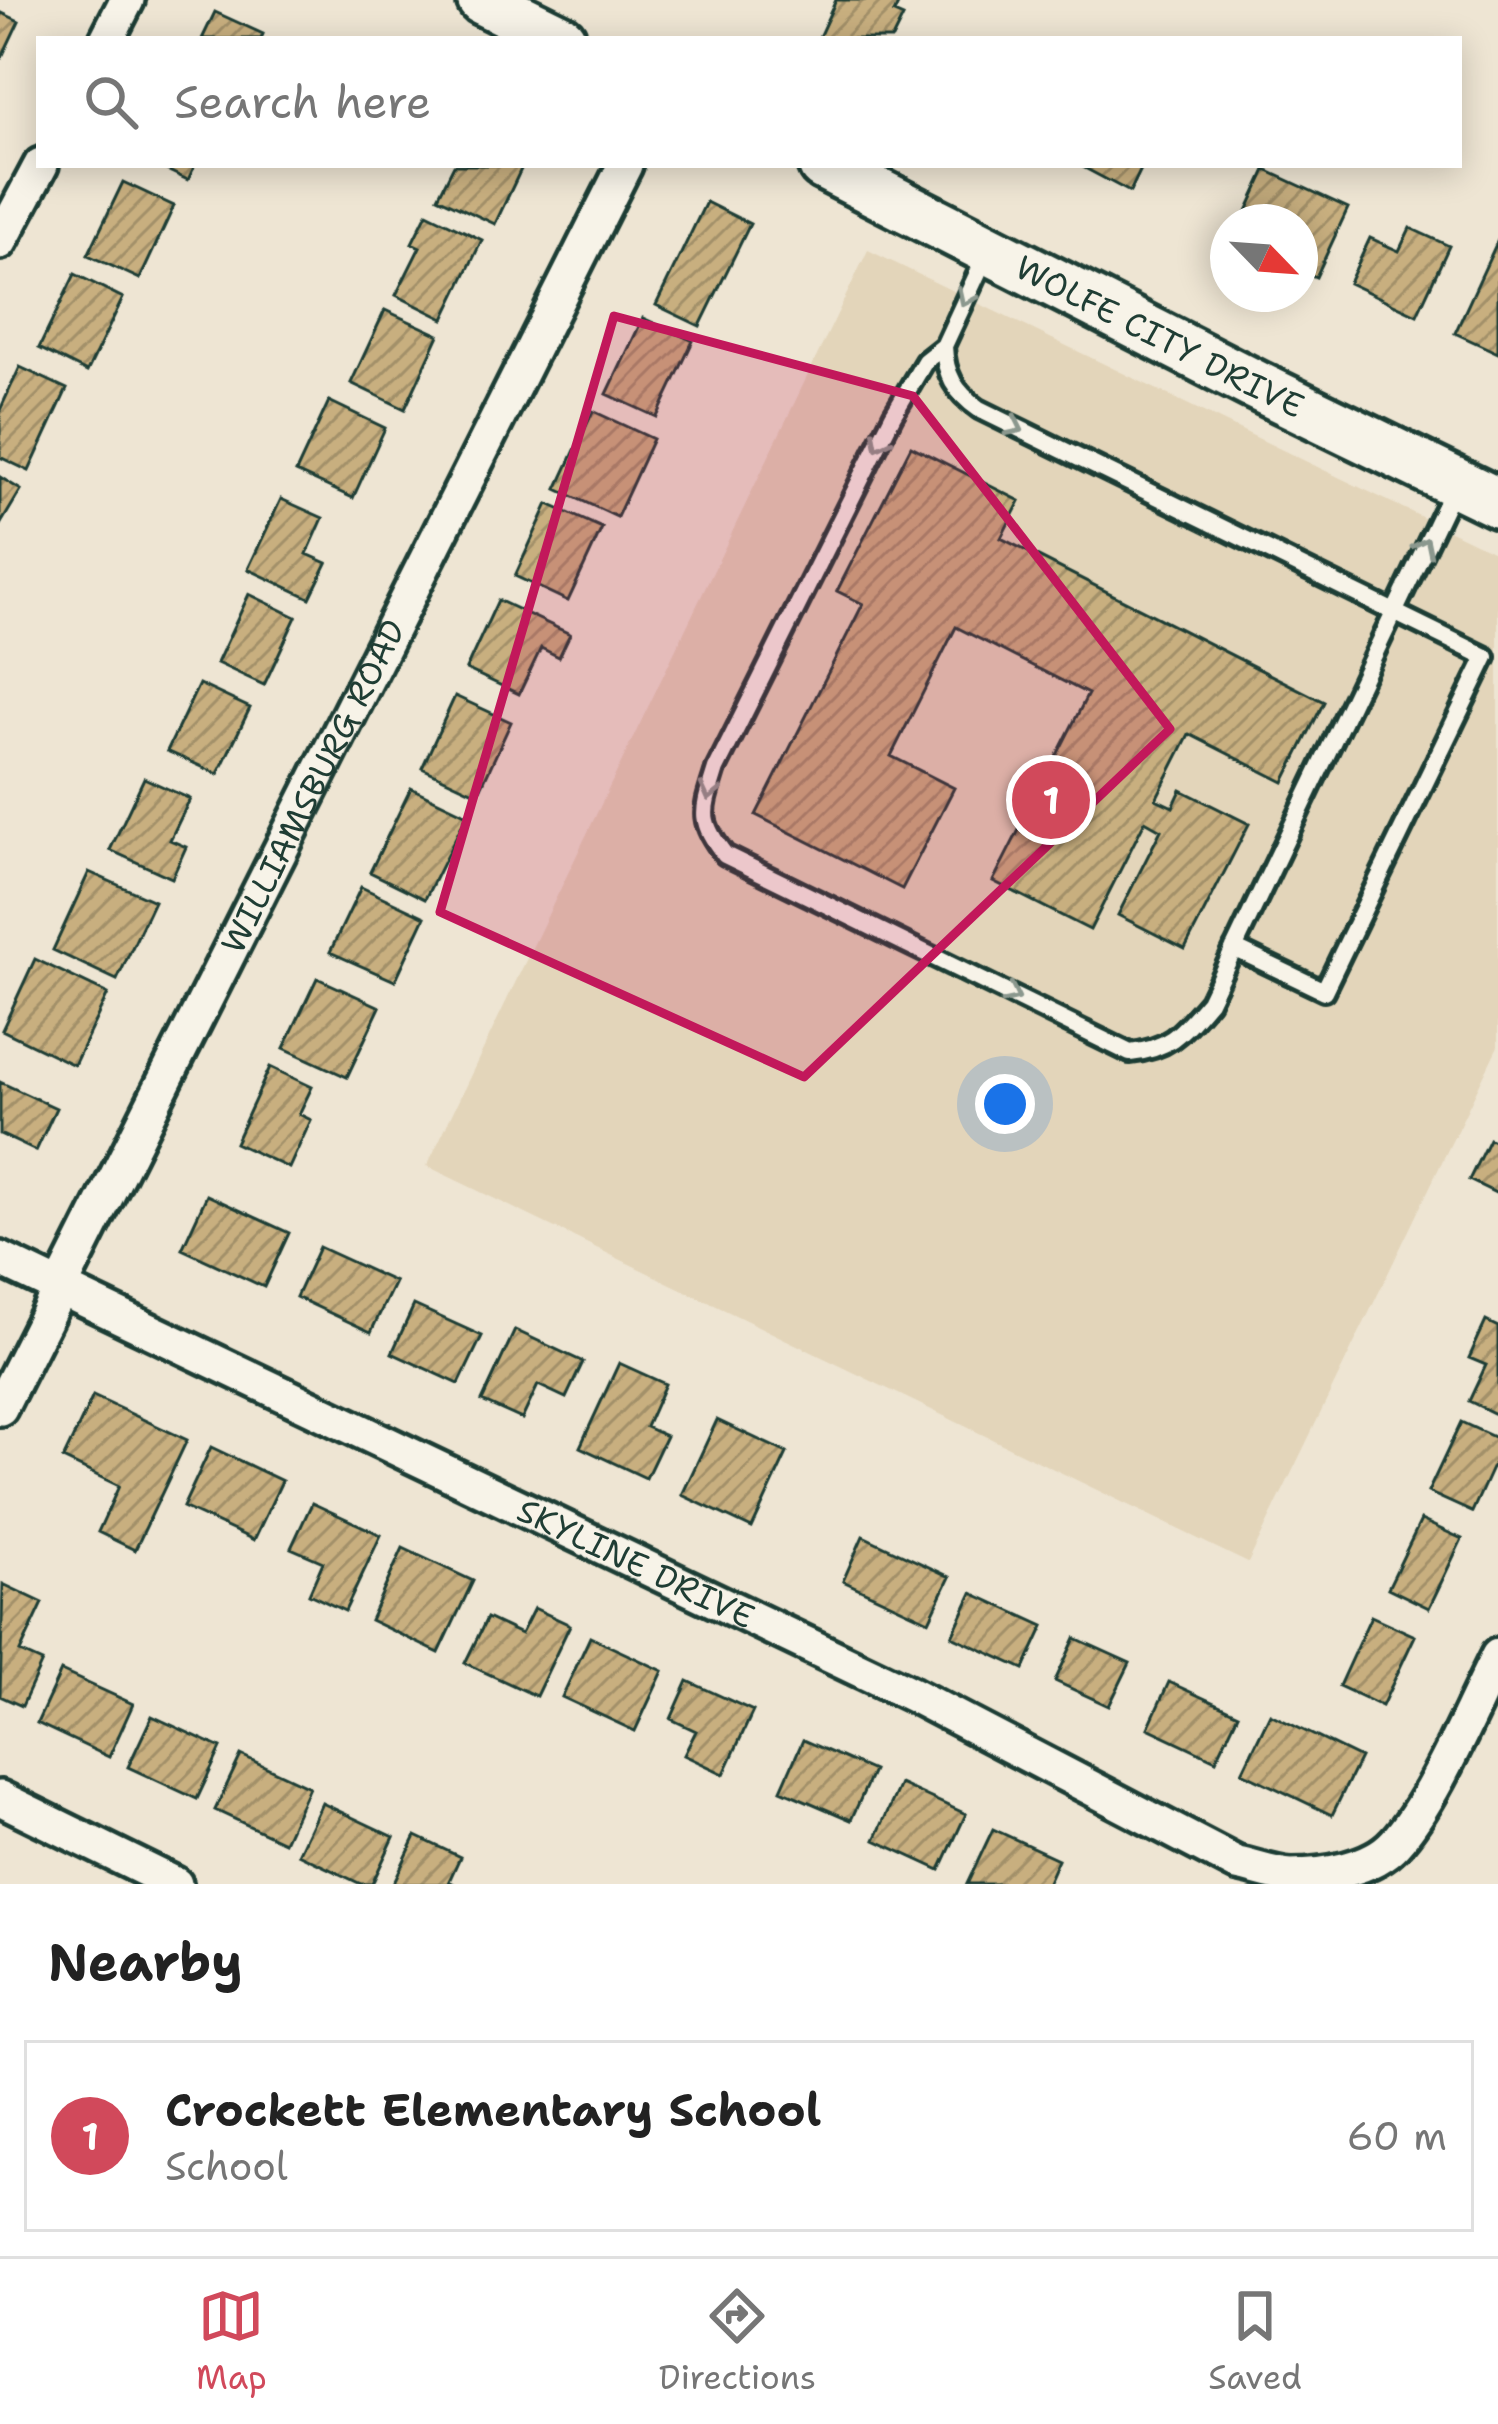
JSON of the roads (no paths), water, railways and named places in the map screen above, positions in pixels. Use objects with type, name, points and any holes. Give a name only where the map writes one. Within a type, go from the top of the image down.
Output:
[{"type":"main road","points":[[482,0],[555,36]]},
{"type":"main road","name":"WOLFE CITY DRIVE","points":[[829,168],[1477,493]]},
{"type":"street","points":[[109,36],[128,0]]},
{"type":"street","points":[[0,242],[38,168]]},
{"type":"street","name":"WILLIAMSBURG ROAD","points":[[0,1408],[623,168]]},
{"type":"street","name":"SKYLINE DRIVE","points":[[0,1259],[914,1694],[1237,1864],[1287,1876],[1328,1873],[1363,1864],[1393,1846],[1423,1802],[1498,1656]]},
{"type":"street","points":[[0,1798],[176,1884]]},
{"type":"lane","points":[[988,250],[944,346],[925,361],[893,415],[716,769],[704,806],[706,832],[725,856],[1130,1053],[1156,1050],[1182,1033],[1209,1001],[1394,610],[1477,493]]},
{"type":"lane","points":[[944,346],[951,383],[979,409],[1486,657],[1324,991],[1234,948]]},
{"type":"place","name":"Crockett Elementary School","points":[[1051,800]]}]
